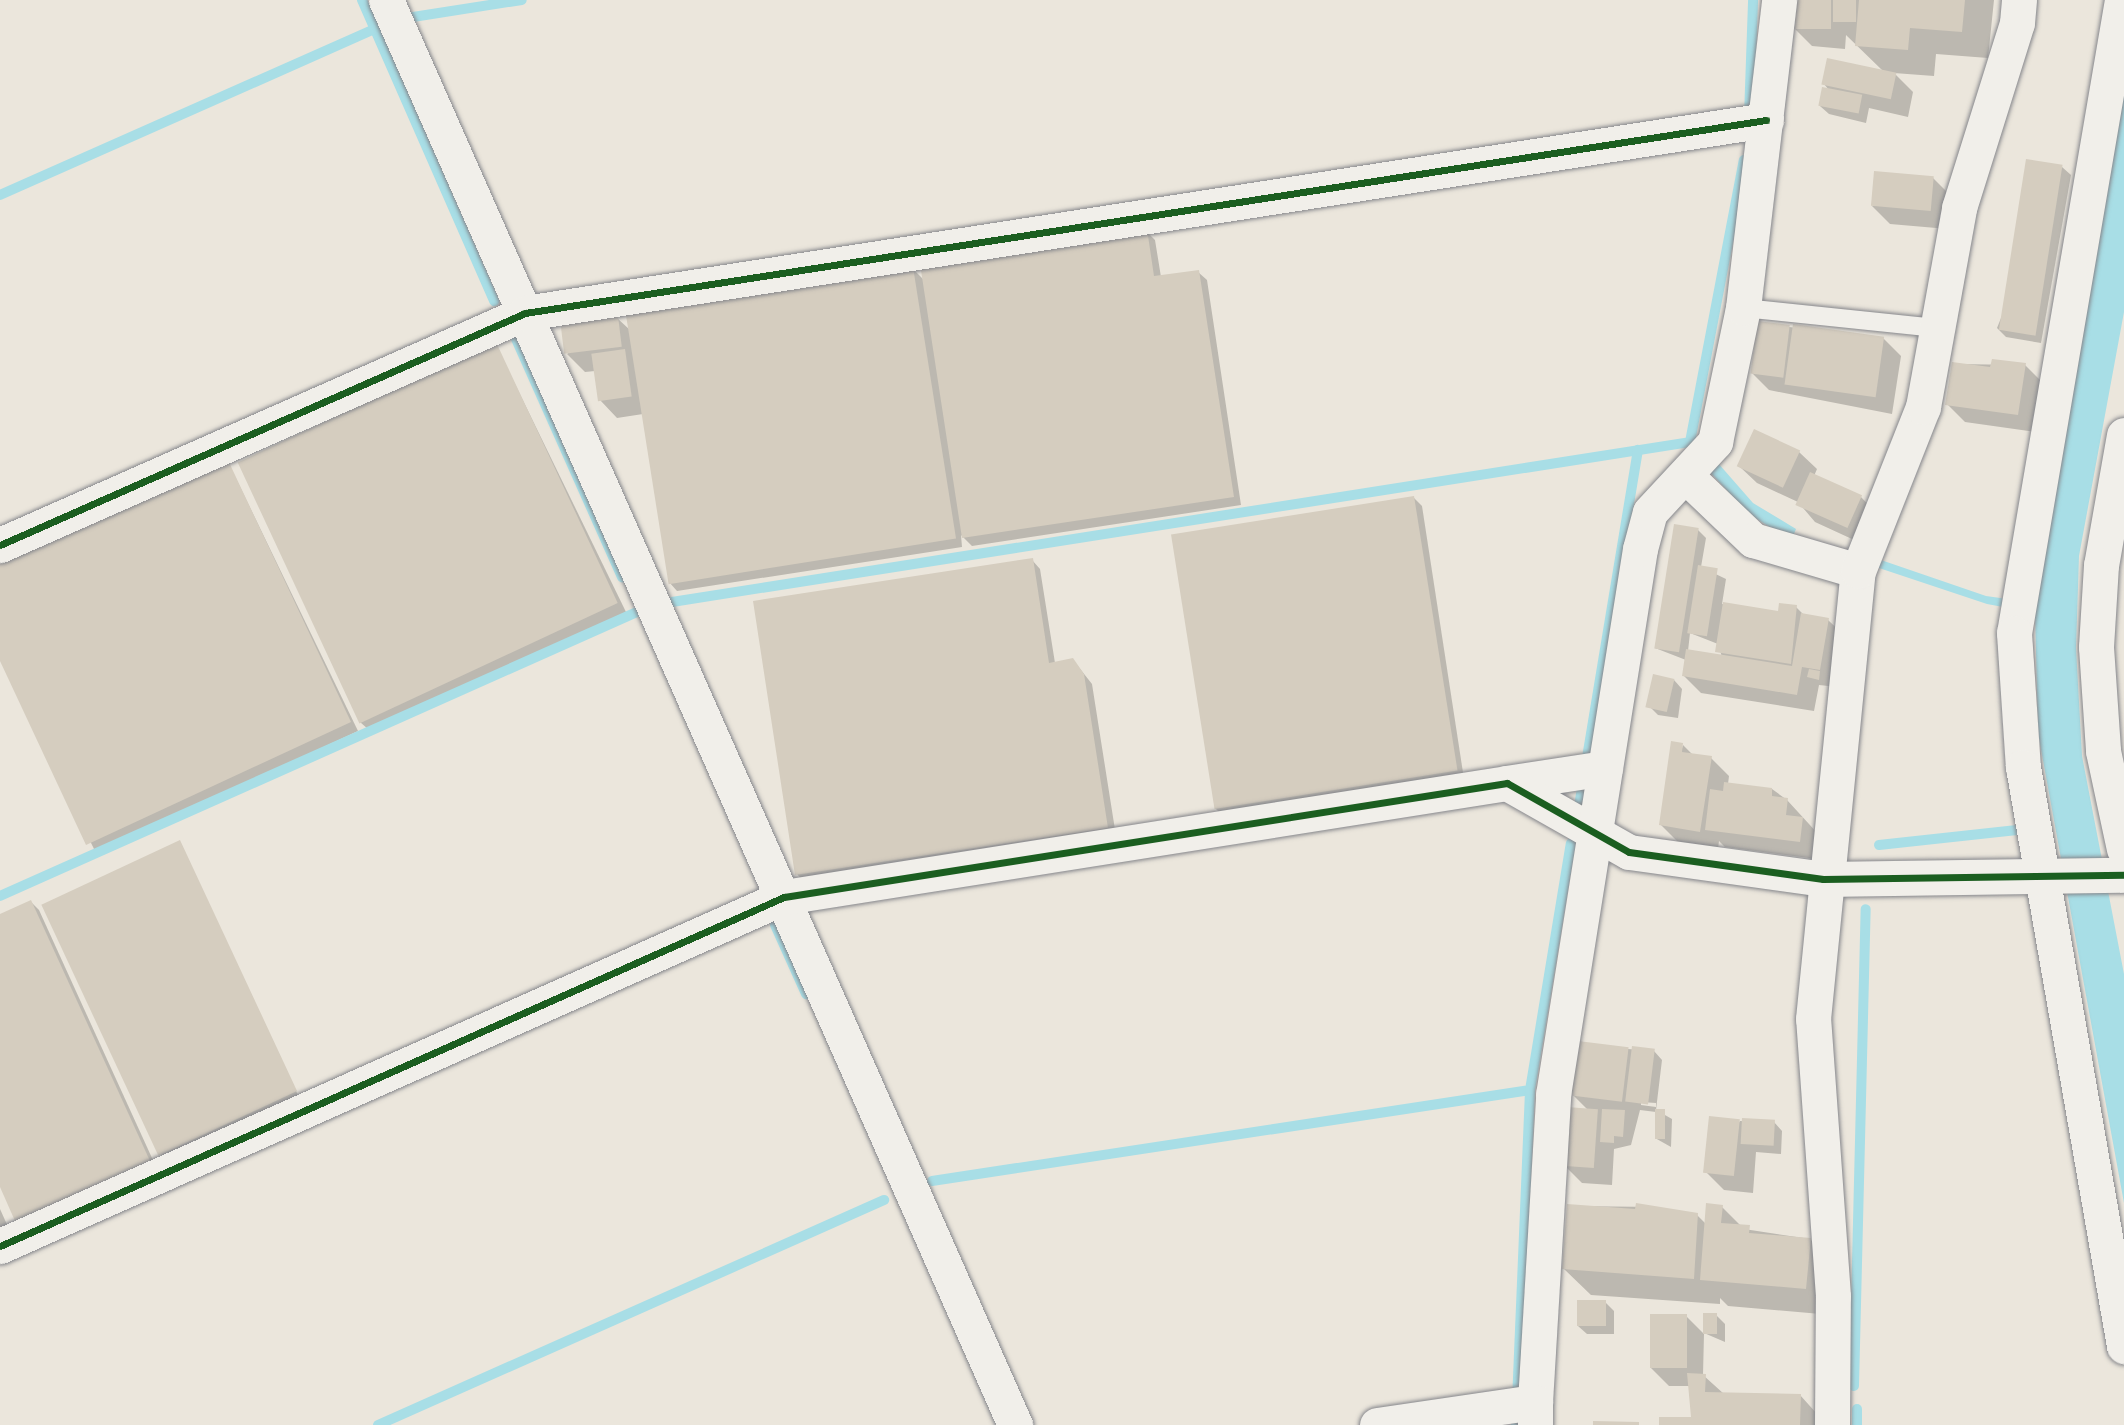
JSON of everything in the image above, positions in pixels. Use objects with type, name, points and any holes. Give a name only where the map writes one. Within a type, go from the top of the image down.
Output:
[{"type":"street","points":[[386,0],[1015,1425]]},
{"type":"street","points":[[1377,1425],[1526,1409],[1553,1095],[1595,838],[1593,770],[1650,512],[1715,442],[1742,309],[1754,120],[1779,0]]},
{"type":"street","points":[[1832,1425],[1833,1296],[1813,1019],[1823,880],[1858,571],[1923,407],[1959,208],[2017,23],[2019,0]]},
{"type":"street","points":[[2122,0],[2016,606],[2023,767],[2046,874],[2124,1346]]},
{"type":"street","points":[[0,545],[525,313],[1754,120]]},
{"type":"street","points":[[1507,783],[1595,838],[1629,852],[1823,880],[2046,874],[2122,866],[2103,751],[2096,647],[2101,565],[2124,435]]},
{"type":"street","points":[[1686,476],[1754,540],[1858,571]]},
{"type":"street","points":[[0,1246],[784,897],[1593,770]]},
{"type":"lane","points":[[1742,309],[1937,328]]},
{"type":"water","points":[[2124,86],[2124,312],[2079,556],[2076,648],[2082,756],[2124,974],[2124,1203],[2038,733],[2035,613],[1987,604],[1876,567],[1878,559],[1986,596],[2035,603]]},
{"type":"water","points":[[1718,463],[1753,503],[1796,529],[1791,541],[1748,513],[1709,471]]},
{"type":"building","points":[[1795,0],[1831,0],[1831,29],[1795,29]]},
{"type":"building","points":[[1833,0],[1856,0],[1856,22],[1833,22]]},
{"type":"building","points":[[1859,0],[1965,0],[1962,32],[1910,28],[1908,50],[1855,46]]},
{"type":"building","points":[[1827,58],[1896,73],[1891,99],[1821,84]]},
{"type":"building","points":[[1822,87],[1862,95],[1859,113],[1818,106]]},
{"type":"building","points":[[2026,159],[2063,165],[2035,336],[1999,330]]},
{"type":"building","points":[[1874,171],[1934,176],[1931,211],[1871,206]]},
{"type":"building","points":[[1147,229],[1154,276],[1199,270],[1234,497],[962,538],[920,264]]},
{"type":"building","points":[[913,267],[956,539],[669,584],[626,313]]},
{"type":"building","points":[[618,316],[622,347],[564,354],[560,323]]},
{"type":"building","points":[[1757,321],[1790,325],[1783,378],[1751,374]]},
{"type":"building","points":[[1793,324],[1884,337],[1876,397],[1785,384]]},
{"type":"building","points":[[496,342],[618,603],[359,723],[238,462]]},
{"type":"building","points":[[625,349],[632,397],[598,401],[591,354]]},
{"type":"building","points":[[1992,359],[2026,363],[2018,415],[1945,405],[1952,362],[1990,367]]},
{"type":"building","points":[[1754,429],[1800,451],[1783,488],[1737,466]]},
{"type":"building","points":[[227,458],[351,722],[86,845],[0,661],[0,564]]},
{"type":"building","points":[[1810,472],[1862,495],[1847,528],[1795,505]]},
{"type":"building","points":[[1414,496],[1457,771],[1215,809],[1171,534]]},
{"type":"building","points":[[1674,524],[1699,528],[1679,652],[1654,648]]},
{"type":"building","points":[[1033,558],[1049,663],[1073,658],[1084,674],[1108,828],[795,875],[753,601]]},
{"type":"building","points":[[1698,565],[1718,568],[1707,636],[1687,633]]},
{"type":"building","points":[[1723,602],[1778,611],[1779,603],[1797,605],[1791,664],[1715,652]]},
{"type":"building","points":[[1801,613],[1829,618],[1820,670],[1802,667],[1797,695],[1682,676],[1686,649],[1792,666]]},
{"type":"building","points":[[1809,669],[1820,671],[1819,680],[1807,677]]},
{"type":"building","points":[[1653,674],[1674,679],[1667,712],[1645,707]]},
{"type":"building","points":[[1671,741],[1683,743],[1682,752],[1712,756],[1700,832],[1659,825]]},
{"type":"building","points":[[1724,782],[1772,788],[1772,796],[1788,798],[1786,815],[1803,817],[1800,842],[1705,830],[1710,789],[1723,791]]},
{"type":"building","points":[[180,840],[297,1091],[158,1156],[41,905]]},
{"type":"building","points":[[31,900],[150,1161],[15,1221],[0,1187],[0,914]]},
{"type":"building","points":[[1578,1041],[1629,1047],[1622,1102],[1571,1096]]},
{"type":"building","points":[[1632,1046],[1655,1049],[1648,1104],[1625,1102]]},
{"type":"building","points":[[1566,1107],[1598,1109],[1594,1168],[1562,1166]]},
{"type":"building","points":[[1602,1109],[1625,1110],[1623,1137],[1614,1136],[1614,1143],[1600,1142]]},
{"type":"building","points":[[1655,1109],[1665,1109],[1665,1139],[1655,1139]]},
{"type":"building","points":[[1709,1116],[1740,1119],[1734,1176],[1703,1173]]},
{"type":"building","points":[[1742,1118],[1775,1120],[1774,1146],[1741,1144]]},
{"type":"building","points":[[1636,1203],[1698,1213],[1694,1279],[1562,1269],[1567,1204],[1635,1209]]},
{"type":"building","points":[[1706,1203],[1723,1205],[1721,1223],[1750,1225],[1749,1233],[1811,1238],[1806,1289],[1700,1280]]},
{"type":"building","points":[[1577,1300],[1606,1300],[1606,1326],[1577,1326]]},
{"type":"building","points":[[1703,1313],[1717,1313],[1717,1334],[1703,1334]]},
{"type":"building","points":[[1650,1314],[1687,1314],[1687,1368],[1650,1368]]},
{"type":"building","points":[[1687,1373],[1706,1374],[1705,1392],[1801,1394],[1800,1425],[1659,1425],[1659,1417],[1691,1417]]},
{"type":"building","points":[[1593,1421],[1639,1422],[1639,1425],[1593,1425]]},
{"type":"waterway","points":[[362,0],[494,301]]},
{"type":"waterway","points":[[413,17],[522,0]]},
{"type":"waterway","points":[[1749,117],[1753,0]]},
{"type":"waterway","points":[[0,195],[374,29]]},
{"type":"waterway","points":[[672,602],[1690,442],[1744,160]]},
{"type":"waterway","points":[[516,339],[622,577]]},
{"type":"waterway","points":[[1579,806],[1638,450]]},
{"type":"waterway","points":[[0,896],[637,612]]},
{"type":"waterway","points":[[1879,845],[2026,829]]},
{"type":"waterway","points":[[1516,1425],[1530,1090],[1571,843]]},
{"type":"waterway","points":[[1854,1386],[1866,909]]},
{"type":"waterway","points":[[775,925],[806,994]]},
{"type":"waterway","points":[[932,1181],[1530,1090]]},
{"type":"waterway","points":[[378,1425],[884,1200]]},
{"type":"waterway","points":[[1857,1409],[1857,1425]]},
{"type":"cycle path","points":[[0,545],[525,313],[1766,120]]},
{"type":"cycle path","points":[[0,1246],[784,897],[1507,783],[1629,852],[1823,879],[2124,875]]}]
